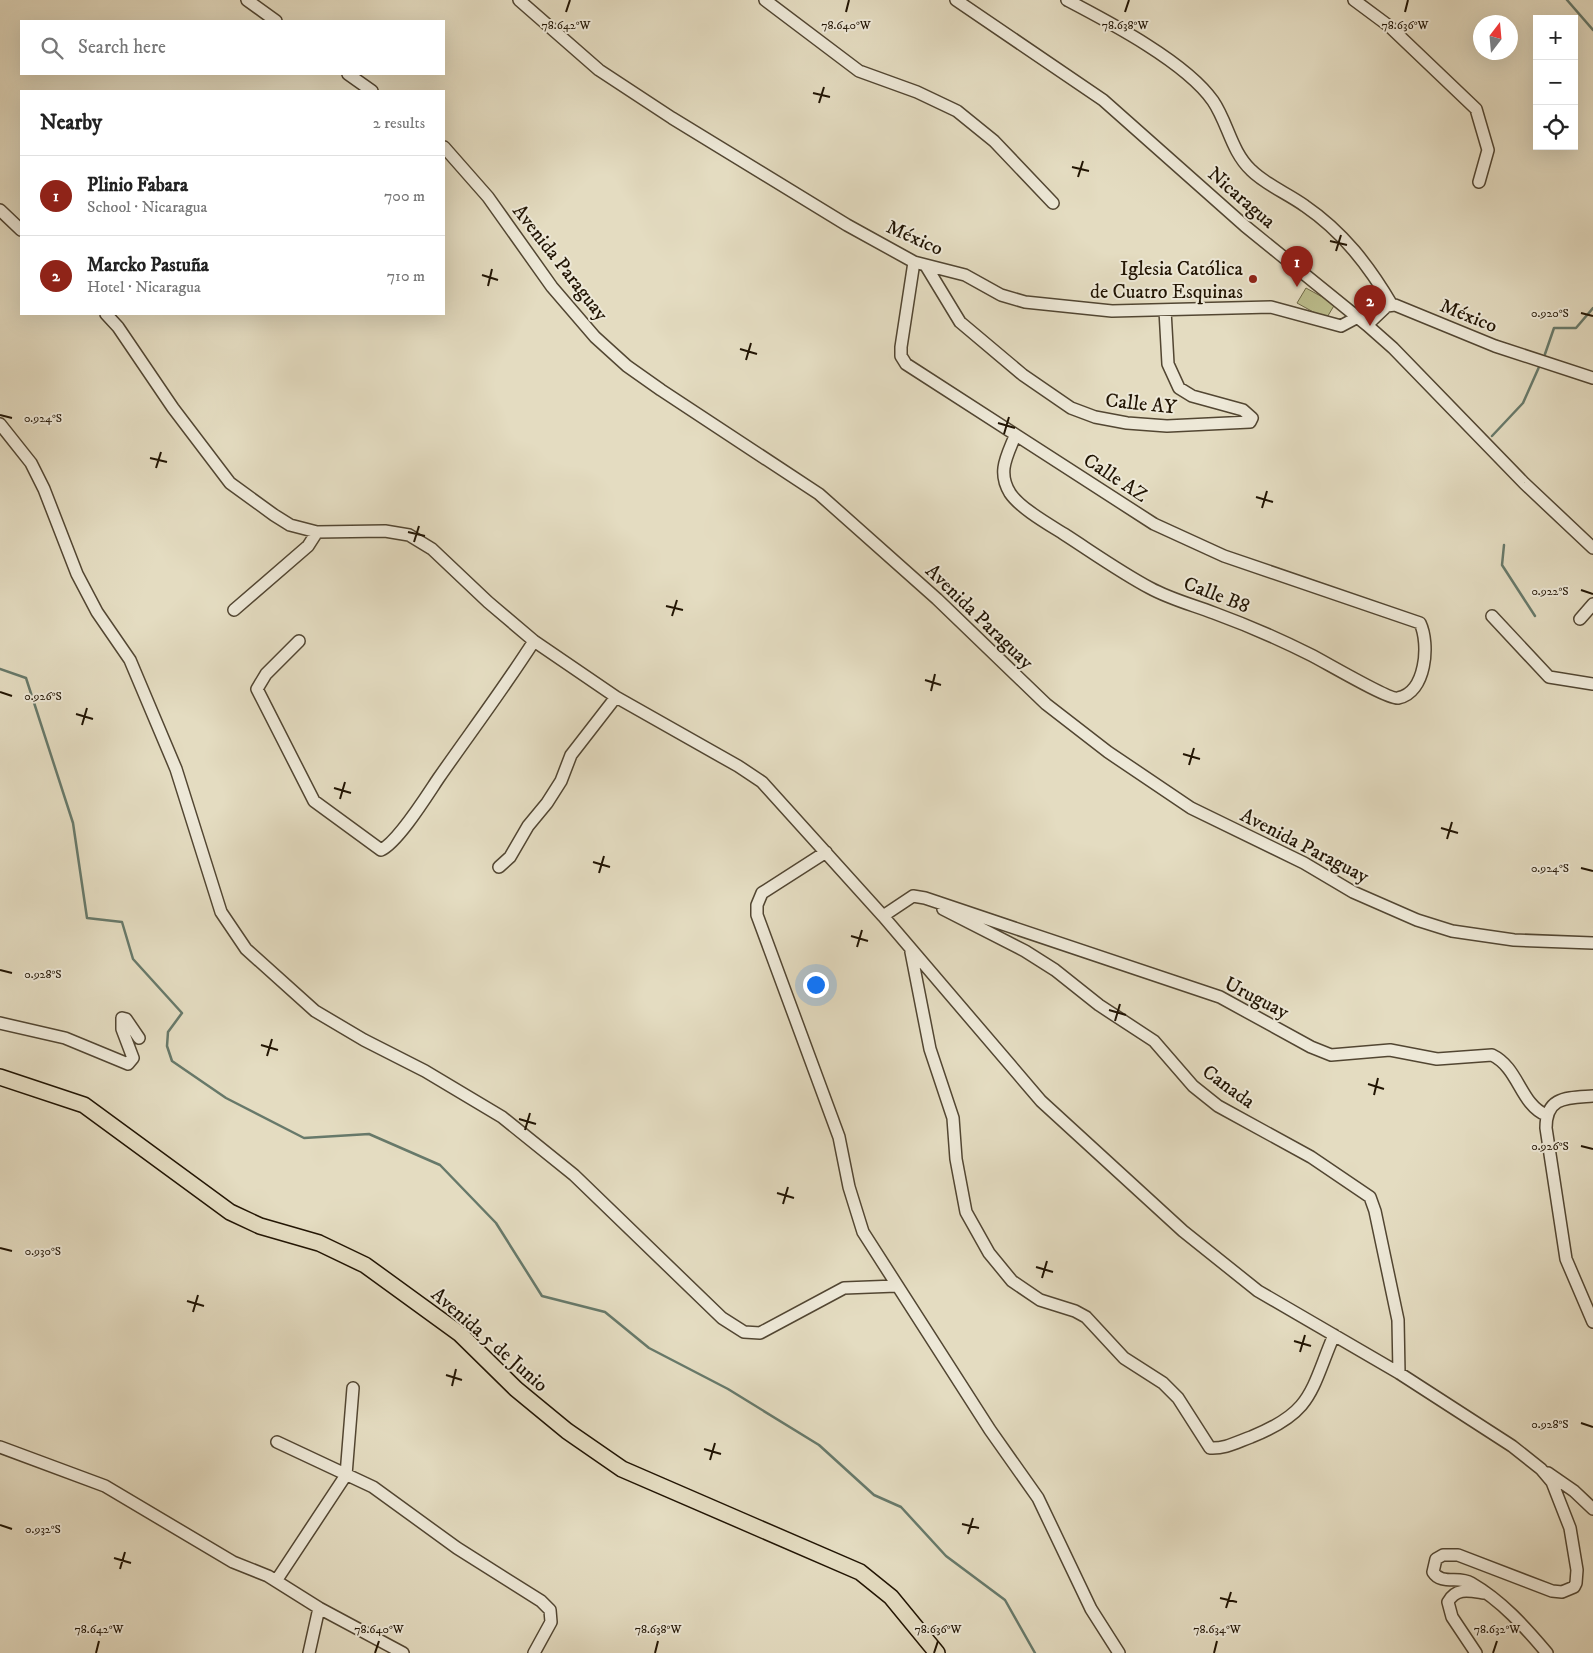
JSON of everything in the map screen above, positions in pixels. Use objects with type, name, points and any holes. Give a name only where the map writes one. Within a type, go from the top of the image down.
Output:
[{"type":"main road","name":"Avenida 5 de Junio","points":[[0,1077],[84,1105],[230,1212],[260,1226],[318,1243],[365,1265],[460,1334],[516,1390],[567,1432],[622,1469],[860,1572],[891,1596],[937,1653]]},
{"type":"street","points":[[247,0],[275,20]]},
{"type":"street","name":"México","points":[[519,0],[599,70],[631,92],[847,225],[914,262],[966,276],[1013,300],[1112,311],[1271,307],[1341,326],[1356,318]]},
{"type":"street","points":[[765,0],[859,71],[917,92],[957,112],[994,140],[1053,203]]},
{"type":"street","name":"Nicaragua","points":[[956,0],[1103,100],[1245,226],[1367,325],[1411,366],[1455,415],[1593,548]]},
{"type":"street","points":[[1067,0],[1134,37],[1196,80],[1222,115],[1236,149],[1246,164],[1260,178],[1306,206],[1332,226],[1368,265],[1392,305],[1387,306],[1367,325]]},
{"type":"street","points":[[1354,0],[1389,26],[1476,110],[1488,150],[1480,182]]},
{"type":"street","points":[[349,75],[371,90]]},
{"type":"street","name":"Avenida Paraguay","points":[[445,148],[488,197],[564,302],[601,343],[627,366],[661,390],[819,494],[937,599],[1046,704],[1108,752],[1191,808],[1304,863],[1353,892],[1417,920],[1452,931],[1514,940],[1593,943]]},
{"type":"street","points":[[0,210],[20,229]]},
{"type":"street","name":"Calle AZ","points":[[914,262],[901,356],[906,364],[1154,524],[1185,540],[1224,556],[1420,623]]},
{"type":"street","name":"Calle AY","points":[[926,266],[960,322],[1023,375],[1071,408],[1096,417],[1127,423],[1168,426],[1250,422],[1252,418],[1243,410],[1192,396],[1179,388],[1168,364],[1166,310]]},
{"type":"street","name":"México","points":[[1392,305],[1495,346],[1593,378]]},
{"type":"street","points":[[107,315],[118,327],[178,415],[230,483],[274,515],[290,524],[317,532],[385,531],[409,535],[432,549],[488,602],[534,641],[616,697],[738,766],[762,782],[883,916],[1041,1101],[1183,1231],[1258,1290],[1399,1373],[1512,1446],[1541,1469],[1574,1491],[1593,1509]]},
{"type":"street","points":[[0,424],[31,463],[44,489],[77,574],[97,612],[130,660],[176,769],[221,912],[246,949],[315,1011],[364,1040],[426,1071],[502,1117],[574,1175],[722,1318],[744,1332],[760,1333],[775,1327],[844,1288],[859,1285],[896,1286]]},
{"type":"street","name":"Calle B8","points":[[1015,436],[1003,471],[1003,478],[1016,500],[1058,530],[1152,589],[1263,632],[1328,663],[1388,697],[1396,699],[1406,695],[1415,686],[1422,668],[1426,647],[1424,631],[1420,623]]},
{"type":"street","points":[[234,610],[308,546],[317,532]]},
{"type":"street","points":[[1580,619],[1593,604]]},
{"type":"street","points":[[1492,616],[1549,677],[1593,684]]},
{"type":"street","points":[[299,641],[266,674],[257,689],[293,755],[314,801],[381,850],[388,846],[408,821],[506,685],[534,641]]},
{"type":"street","points":[[499,867],[510,857],[528,826],[547,803],[561,781],[571,755],[616,697]]},
{"type":"street","points":[[826,852],[762,893],[757,905],[757,915],[838,1136],[849,1187],[863,1232],[990,1430],[1038,1498],[1091,1609],[1119,1653]]},
{"type":"street","points":[[883,916],[913,896],[925,898]]},
{"type":"street","name":"Uruguay","points":[[925,898],[1220,997],[1311,1047],[1331,1054],[1390,1050],[1437,1059],[1492,1055],[1498,1058],[1516,1077],[1531,1106],[1546,1115]]},
{"type":"street","name":"Canada","points":[[925,898],[957,917],[1040,959],[1099,1005],[1154,1042],[1193,1086],[1218,1106],[1311,1157],[1370,1197],[1376,1210],[1398,1320],[1399,1373]]},
{"type":"street","points":[[911,951],[930,1049],[953,1118],[957,1166],[966,1212],[989,1253],[1012,1281],[1040,1300],[1074,1310],[1086,1317],[1124,1358],[1163,1383],[1178,1398],[1210,1448],[1221,1449],[1276,1426],[1303,1406],[1334,1335]]},
{"type":"street","points":[[0,1023],[65,1038],[128,1064],[131,1063],[133,1058],[122,1029],[122,1018],[126,1019],[139,1038]]},
{"type":"street","points":[[1593,1096],[1564,1098],[1552,1105],[1546,1115],[1546,1128],[1566,1259],[1593,1322]]},
{"type":"street","points":[[276,1581],[346,1475],[353,1388]]},
{"type":"street","points":[[277,1442],[373,1487],[457,1548],[541,1601],[550,1610],[551,1622],[534,1653]]},
{"type":"street","points":[[0,1447],[105,1486],[233,1562],[276,1581],[320,1608],[403,1653]]},
{"type":"street","points":[[1541,1469],[1552,1482],[1570,1528],[1576,1570],[1576,1584],[1570,1590],[1552,1591],[1458,1556],[1443,1555],[1436,1559],[1433,1572],[1440,1579],[1469,1581],[1491,1594],[1516,1618],[1547,1653]]},
{"type":"street","points":[[1476,1653],[1452,1617],[1448,1602],[1455,1593],[1462,1590],[1491,1594]]},
{"type":"street","points":[[309,1653],[320,1608]]},
{"type":"green space","points":[[1306,288],[1335,304],[1326,319],[1297,303]]},
{"type":"waterway","points":[[1567,0],[1593,30]]},
{"type":"waterway","points":[[1545,354],[1554,328],[1576,328],[1593,308]]},
{"type":"waterway","points":[[1492,436],[1523,403],[1539,367]]},
{"type":"waterway","points":[[1504,545],[1502,565],[1535,616]]},
{"type":"waterway","points":[[0,669],[26,678],[73,823],[87,918],[122,922],[133,959],[182,1013],[168,1032],[167,1046],[172,1061],[226,1098],[304,1138],[369,1134],[440,1165],[496,1223],[542,1296],[605,1312],[649,1348],[728,1389],[819,1445],[874,1495],[901,1507],[946,1556],[1005,1600],[1035,1653]]},
{"type":"place","name":"Iglesia Católica de Cuatro Esquinas","points":[[1253,279]]},
{"type":"place","name":"Plinio Fabara","points":[[1297,287]]},
{"type":"place","name":"Marcko Pastuña","points":[[1370,326]]}]
